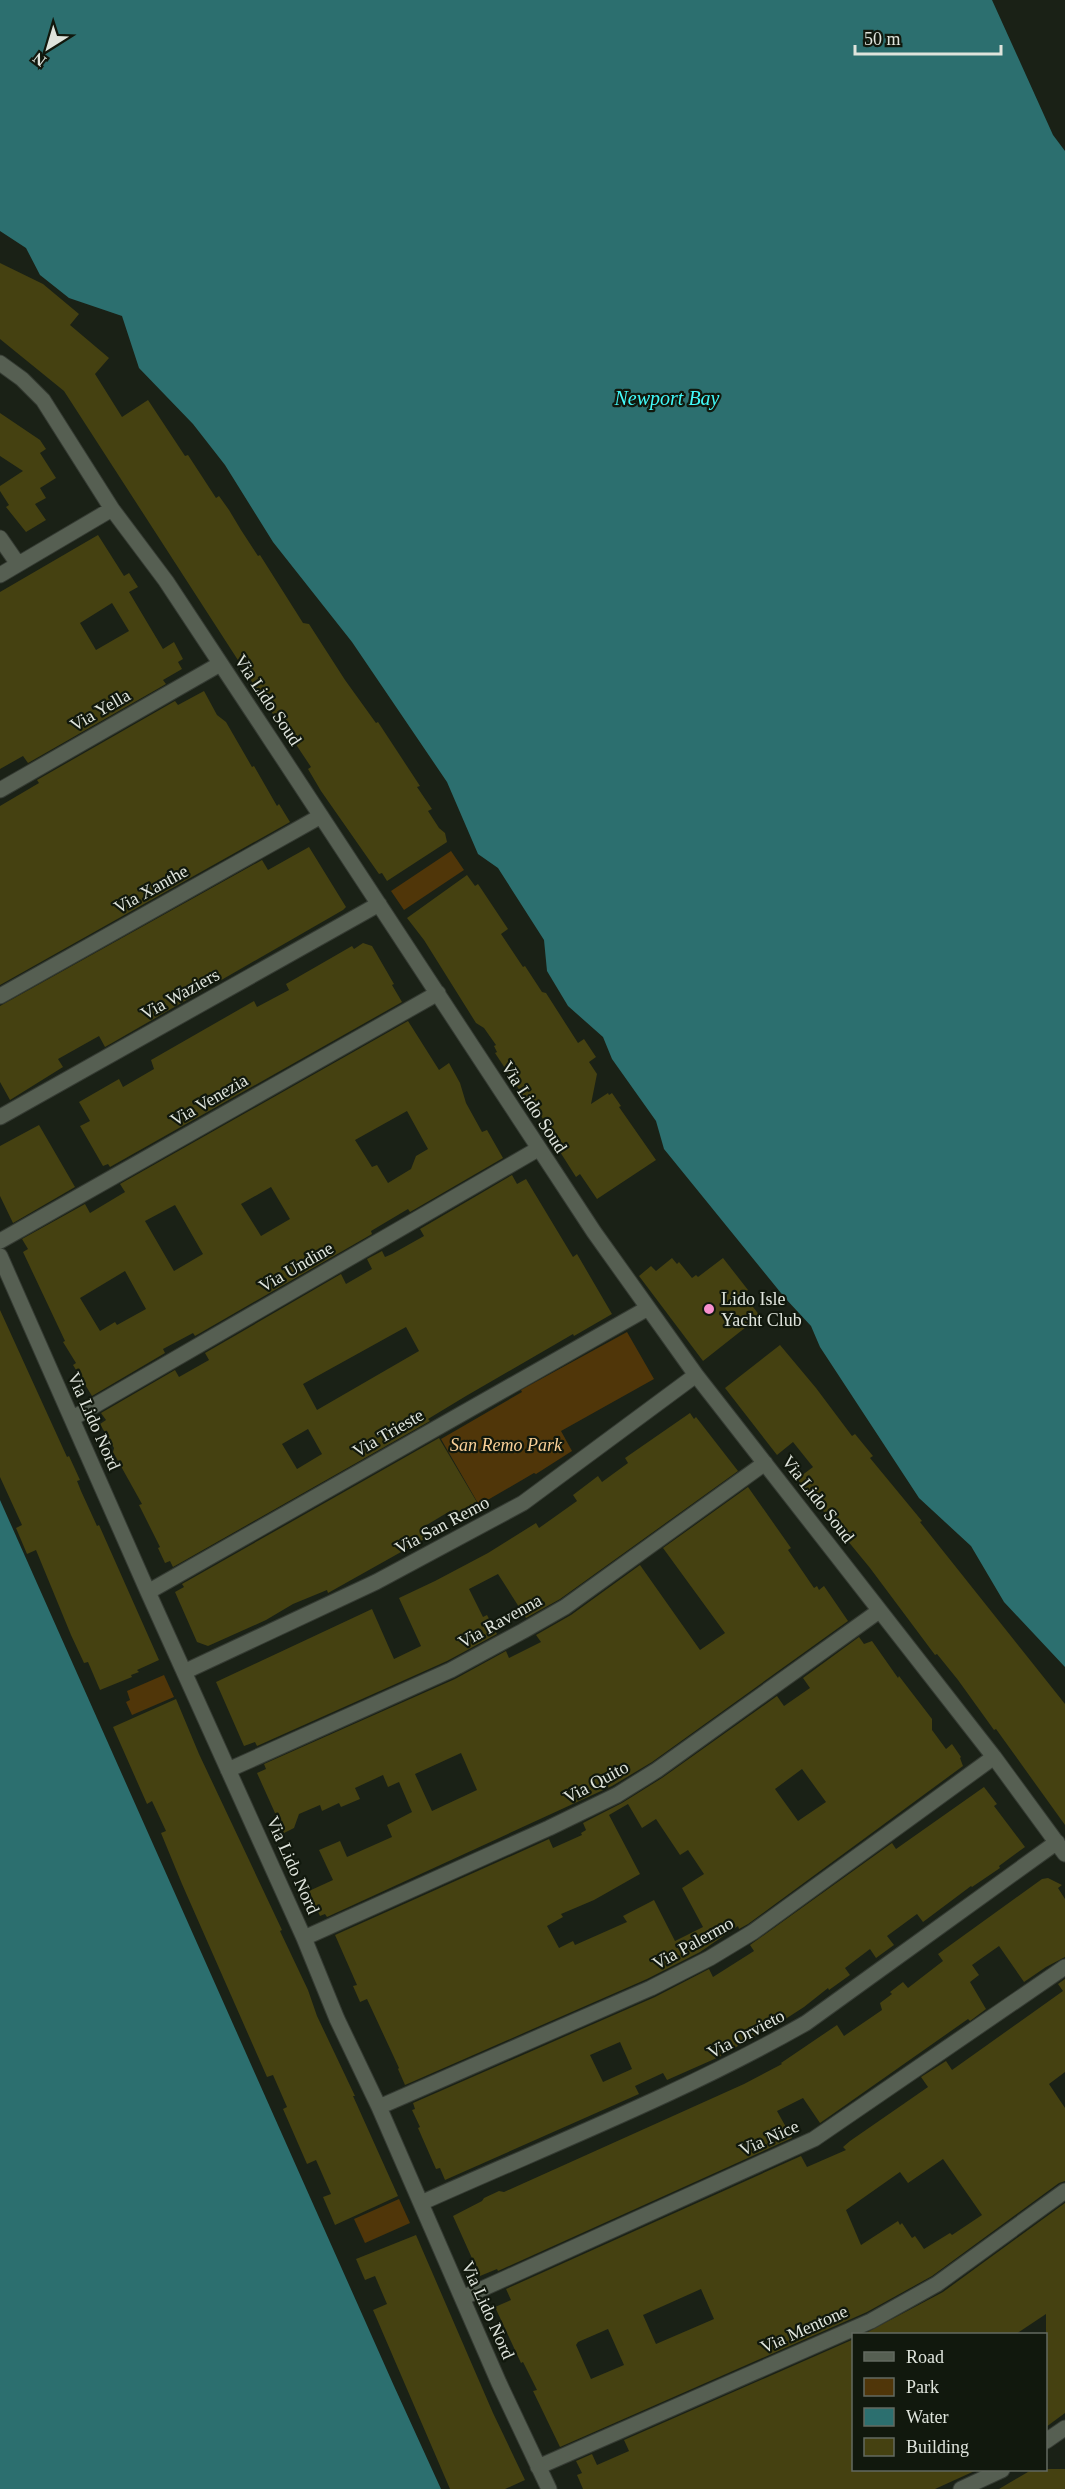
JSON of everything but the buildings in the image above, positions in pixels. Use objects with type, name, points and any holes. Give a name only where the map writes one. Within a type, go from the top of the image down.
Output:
[{"type":"street","name":"Via Lido Soud","points":[[0,363],[22,379],[43,400],[112,509],[166,581],[438,993],[538,1149],[648,1308],[696,1375],[994,1757],[1061,1848]]},
{"type":"street","points":[[0,575],[112,509]]},
{"type":"street","points":[[0,538],[18,564]]},
{"type":"street","name":"Via Yella","points":[[0,790],[220,664]]},
{"type":"street","name":"Via Xanthe","points":[[0,996],[321,816]]},
{"type":"street","name":"Via Waziers","points":[[0,1117],[379,904]]},
{"type":"street","name":"Via Venezia","points":[[0,1241],[438,993]]},
{"type":"street","name":"Via Undine","points":[[73,1418],[538,1149]]},
{"type":"street","name":"Via Lido Nord","points":[[0,1256],[304,1938],[337,2019],[379,2107],[462,2298],[549,2489]]},
{"type":"street","name":"Via Trieste","points":[[148,1592],[648,1308]]},
{"type":"street","name":"Via San Remo","points":[[184,1672],[376,1582],[523,1503],[696,1375]]},
{"type":"street","name":"Via Ravenna","points":[[228,1770],[451,1671],[524,1631],[565,1607],[765,1463]]},
{"type":"street","name":"Via Quito","points":[[304,1938],[617,1795],[657,1770],[879,1611]]},
{"type":"street","name":"Via Palermo","points":[[379,2107],[651,1988],[710,1958],[753,1932],[994,1757]]},
{"type":"street","name":"Via Orvieto","points":[[420,2203],[708,2076],[762,2048],[806,2023],[1061,1848]]},
{"type":"street","name":"Via Nice","points":[[462,2298],[814,2139],[1065,1967]]},
{"type":"street","name":"Via Mentone","points":[[538,2467],[871,2321],[937,2284],[1065,2192]]},
{"type":"street","points":[[1047,2440],[1065,2428]]},
{"type":"street","points":[[962,2489],[998,2471]]},
{"type":"green space","points":[[451,851],[464,870],[404,910],[391,891]]},
{"type":"green space","name":"San Remo Park","points":[[627,1332],[654,1379],[561,1431],[572,1451],[536,1474],[534,1473],[479,1505],[441,1439],[522,1392],[521,1390]]},
{"type":"green space","points":[[164,1675],[174,1697],[132,1715],[126,1702],[130,1700],[127,1691]]},
{"type":"green space","points":[[399,2199],[410,2223],[365,2243],[354,2219]]},
{"type":"water","name":"Newport Bay","points":[[0,0],[992,0],[1053,135],[1065,151],[1065,1667],[1004,1602],[971,1546],[919,1498],[820,1347],[811,1326],[785,1298],[664,1149],[656,1121],[612,1059],[603,1037],[568,1006],[547,971],[544,940],[498,868],[478,854],[447,782],[352,642],[273,542],[225,465],[193,424],[139,368],[122,316],[69,298],[40,275],[26,248],[0,231]]},
{"type":"water","points":[[0,1500],[394,2386],[441,2489],[0,2489]]},
{"type":"place","name":"Lido Isle Yacht Club","points":[[709,1309]]}]
